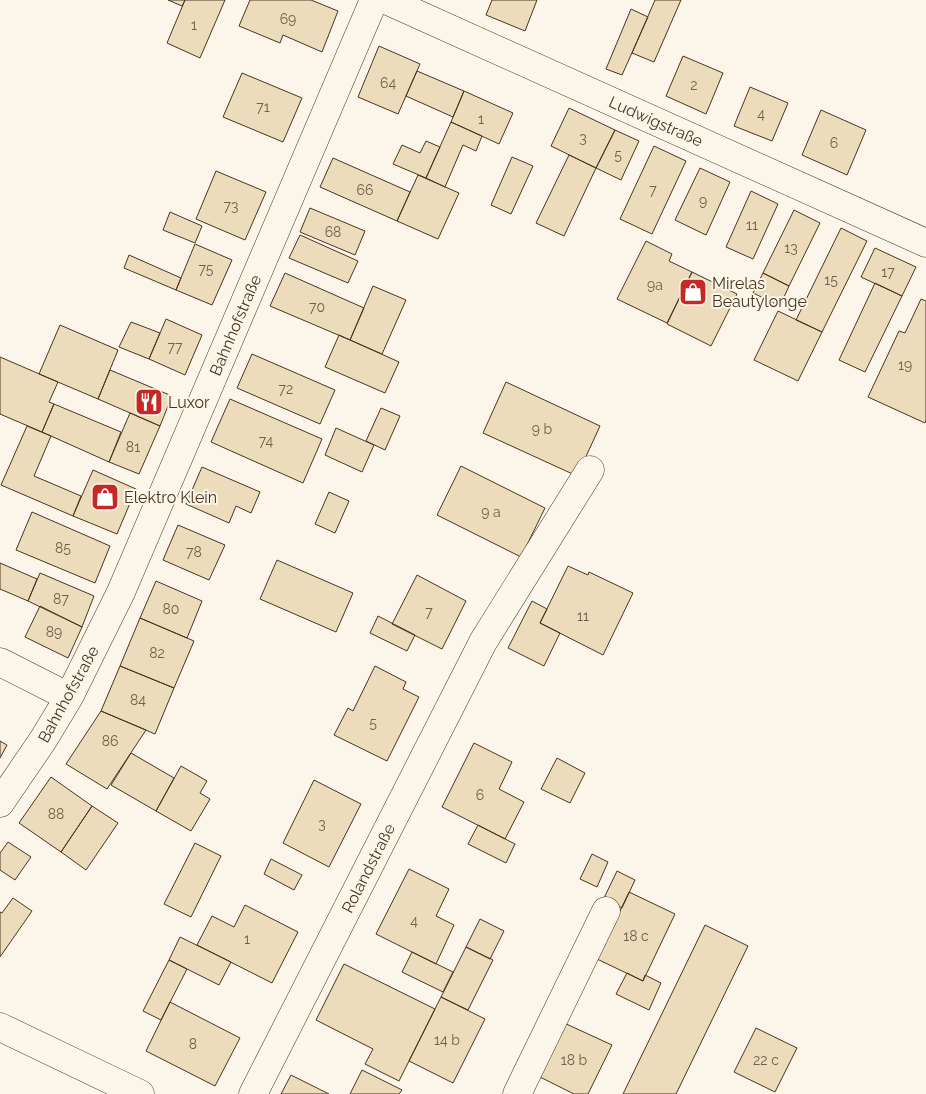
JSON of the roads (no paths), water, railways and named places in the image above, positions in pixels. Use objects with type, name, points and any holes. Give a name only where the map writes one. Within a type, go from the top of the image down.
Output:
[{"type":"street","name":"Bahnhofstraße","points":[[0,803],[44,740],[70,697],[121,592],[374,0]]},
{"type":"street","name":"Ludwigstraße","points":[[386,0],[926,243]]},
{"type":"street","name":"Rolandstraße","points":[[253,1094],[484,642],[590,470]]},
{"type":"street","points":[[0,662],[70,697]]},
{"type":"street","points":[[517,1094],[606,910]]},
{"type":"street","points":[[0,1027],[140,1094]]},
{"type":"place","name":"Mirelas Beautylonge","points":[[693,292]]},
{"type":"place","name":"Luxor","points":[[149,402]]},
{"type":"place","name":"Elektro Klein","points":[[105,497]]}]
